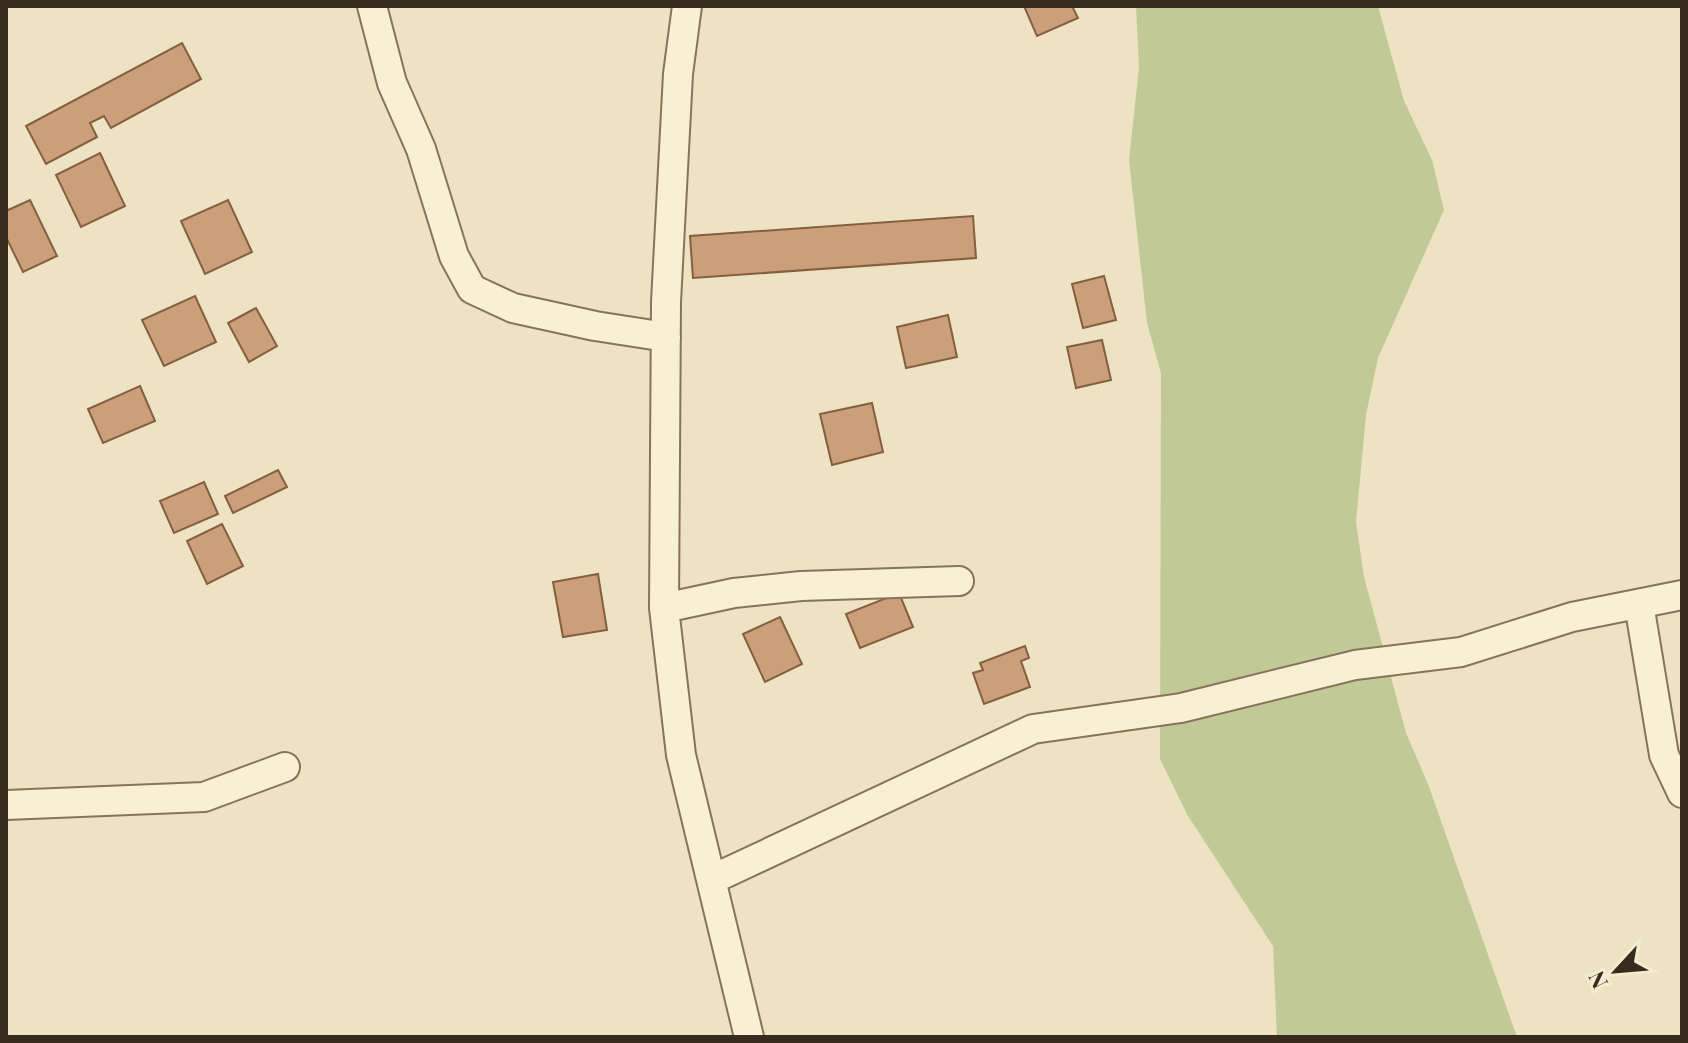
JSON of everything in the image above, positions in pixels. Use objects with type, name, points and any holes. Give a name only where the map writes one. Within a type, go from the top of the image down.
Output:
[{"type":"street","points":[[372,6],[392,83],[421,149],[454,256],[472,289],[513,308],[595,326],[666,337]]},
{"type":"street","points":[[687,6],[678,74],[666,337],[664,608],[681,755],[749,1037]]},
{"type":"street","points":[[664,608],[734,593],[801,586],[959,581]]},
{"type":"street","points":[[713,879],[1033,729],[1181,708],[1355,665],[1461,652],[1572,617],[1682,595]]},
{"type":"street","points":[[1639,604],[1664,755],[1682,793]]},
{"type":"street","points":[[6,805],[204,797],[285,767]]},
{"type":"green space","points":[[1136,6],[1378,6],[1404,101],[1432,160],[1444,210],[1378,358],[1366,415],[1356,522],[1364,577],[1406,733],[1428,784],[1517,1037],[1277,1037],[1273,946],[1188,816],[1160,759],[1161,373],[1147,323],[1129,160],[1139,67]]},
{"type":"building","points":[[1024,6],[1072,6],[1078,18],[1037,36]]},
{"type":"building","points":[[182,43],[201,79],[111,128],[104,116],[90,123],[97,137],[46,164],[26,126]]},
{"type":"building","points":[[100,153],[125,206],[81,227],[56,175]]},
{"type":"building","points":[[30,200],[57,256],[23,272],[6,237],[6,211]]},
{"type":"building","points":[[228,200],[252,252],[205,274],[181,221]]},
{"type":"building","points":[[973,216],[976,258],[693,278],[690,236]]},
{"type":"building","points":[[1104,276],[1116,320],[1083,328],[1072,284]]},
{"type":"building","points":[[195,296],[216,342],[164,366],[142,320]]},
{"type":"building","points":[[256,308],[277,346],[249,362],[228,323]]},
{"type":"building","points":[[948,315],[957,357],[906,368],[897,327]]},
{"type":"building","points":[[1102,340],[1111,380],[1076,388],[1067,347]]},
{"type":"building","points":[[140,386],[155,421],[103,443],[88,409]]},
{"type":"building","points":[[872,403],[883,452],[832,465],[820,414]]},
{"type":"building","points":[[278,470],[287,487],[233,513],[225,496]]},
{"type":"building","points":[[204,482],[218,514],[174,533],[160,501]]},
{"type":"building","points":[[222,524],[243,566],[207,584],[187,541]]},
{"type":"building","points":[[598,574],[607,630],[563,637],[553,582]]},
{"type":"building","points":[[899,593],[913,627],[860,648],[846,614]]},
{"type":"building","points":[[780,617],[802,664],[765,682],[743,634]]},
{"type":"building","points":[[1025,646],[1029,658],[1021,661],[1030,687],[984,704],[973,673],[983,670],[980,663]]}]
